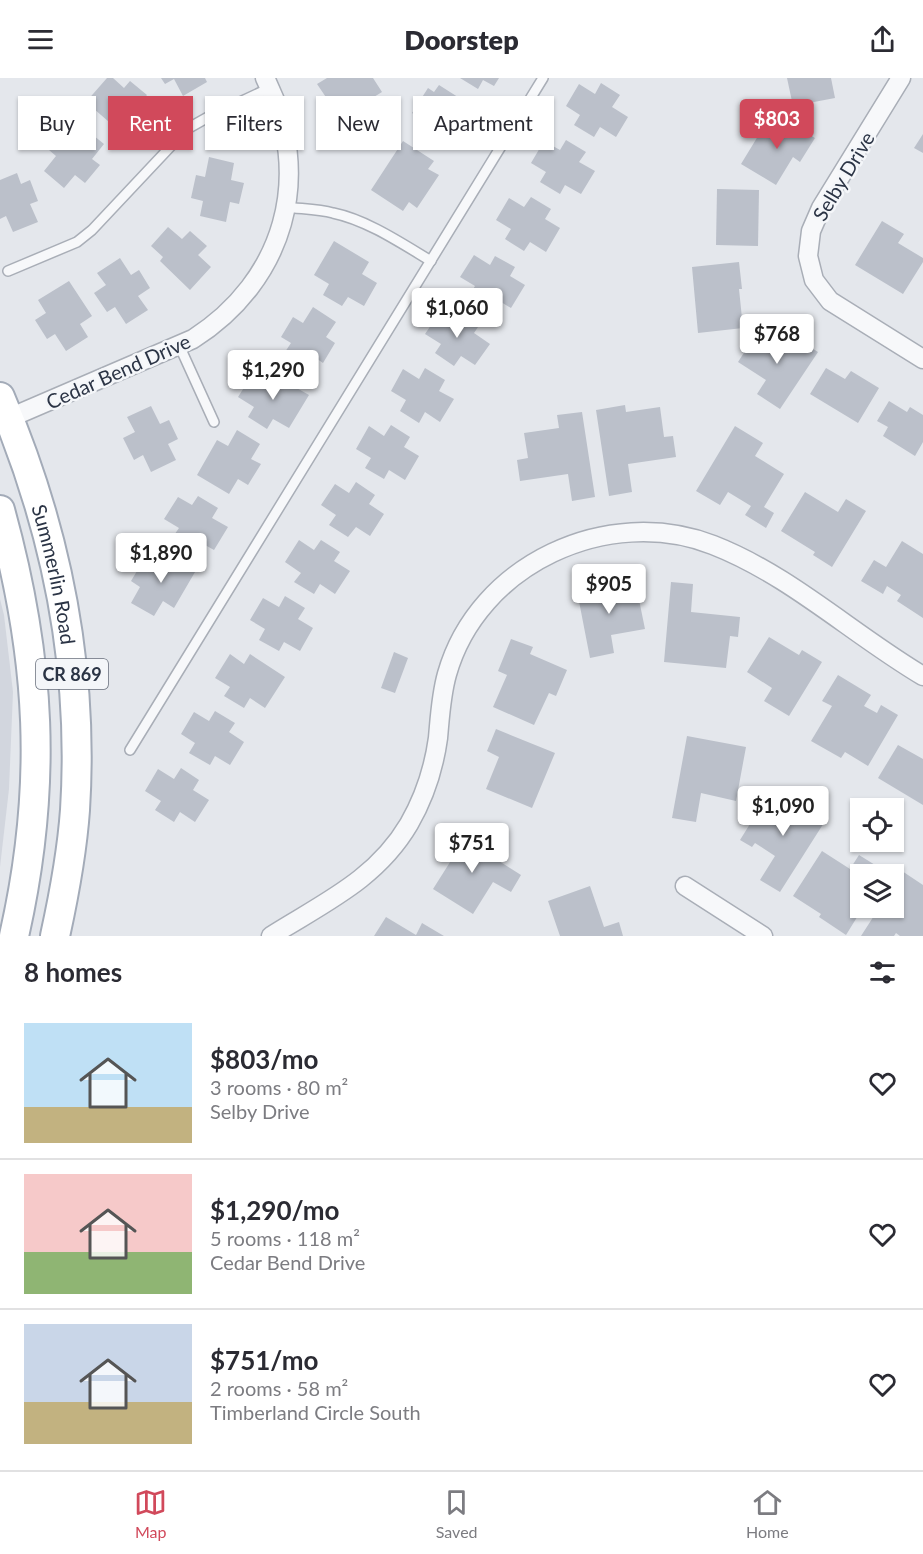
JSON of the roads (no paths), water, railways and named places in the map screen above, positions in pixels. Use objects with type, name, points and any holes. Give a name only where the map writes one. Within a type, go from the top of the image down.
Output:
[{"type":"main road","name":"Summerlin Road","points":[[3,412],[45,523],[59,576],[70,644],[77,754],[75,812],[66,885],[55,936]]},
{"type":"main road","name":"Summerlin Road","points":[[0,510],[13,558],[27,629],[34,682],[37,737],[30,850],[14,936]]},
{"type":"street","name":"Selby Drive","points":[[901,78],[822,208],[811,231],[808,256],[814,280],[830,301],[923,358]]},
{"type":"street","name":"Cedar Bend Drive","points":[[3,412],[179,345],[210,327],[245,295],[258,278],[277,241],[286,207],[290,174],[289,154],[279,108],[268,83]]},
{"type":"street","points":[[272,936],[347,891],[364,877],[396,842],[409,824],[428,780],[447,673],[465,633],[489,600],[520,572],[556,550],[595,537],[626,532],[669,534],[711,544],[752,563],[812,600],[923,676]]},
{"type":"street","points":[[685,886],[764,936]]},
{"type":"lane","points":[[130,750],[543,78]]},
{"type":"lane","points":[[8,271],[76,242],[92,230],[188,129],[268,83]]},
{"type":"lane","points":[[286,207],[333,213],[350,218],[394,239],[431,261]]},
{"type":"lane","points":[[179,345],[214,422]]}]
